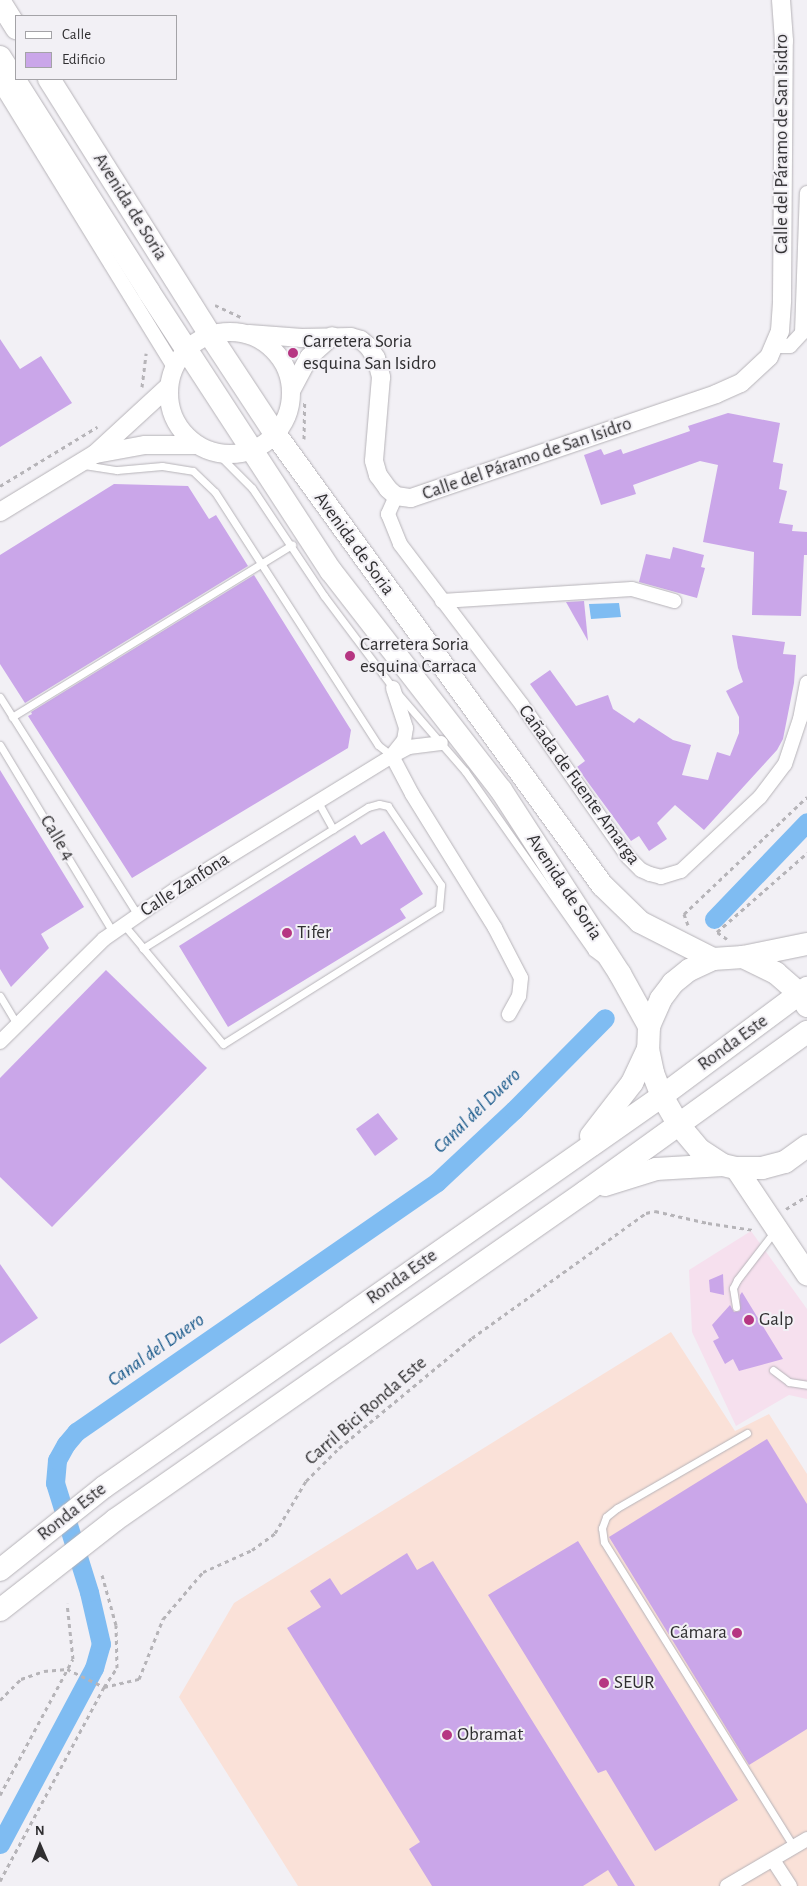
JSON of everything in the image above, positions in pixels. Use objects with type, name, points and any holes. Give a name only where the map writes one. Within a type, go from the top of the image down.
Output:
[{"type":"main road","points":[[0,2],[15,26]]},
{"type":"main road","name":"Avenida de Soria","points":[[0,57],[180,359],[252,451],[336,578],[501,790],[620,974],[649,1026]]},
{"type":"main road","name":"Avenida de Soria","points":[[50,80],[195,296],[210,335],[276,435],[602,885],[640,922],[713,959]]},
{"type":"main road","points":[[807,944],[743,957],[713,959],[688,970],[673,983],[660,999],[649,1026],[648,1049],[653,1073],[662,1096],[678,1124],[700,1150],[730,1166],[778,1227],[807,1274]]},
{"type":"main road","points":[[743,957],[776,973],[805,996]]},
{"type":"main road","name":"Ronda Este","points":[[0,1570],[104,1487],[805,996]]},
{"type":"main road","name":"Ronda Este","points":[[0,1610],[41,1576],[115,1520],[585,1192],[807,1032]]},
{"type":"main road","points":[[575,1157],[624,1096],[648,1049]]},
{"type":"main road","points":[[585,1192],[656,1169],[730,1166],[762,1168],[785,1162],[807,1146]]},
{"type":"street","name":"Calle del Páramo de San Isidro","points":[[210,335],[250,327],[302,338],[332,336],[361,340],[376,358],[381,377],[374,461],[378,475],[396,496],[411,498],[716,394],[741,383],[769,357],[780,331],[782,300],[784,41],[781,0]]},
{"type":"street","name":"Avenida de Soria","points":[[0,84],[149,325],[180,359]]},
{"type":"street","name":"Calle del Páramo de San Isidro","points":[[773,346],[790,346],[802,333],[807,193]]},
{"type":"street","points":[[250,327],[276,352],[300,390]]},
{"type":"street","points":[[210,335],[180,359],[169,386],[169,405],[175,421],[184,435],[196,445],[218,454],[234,455],[252,451],[276,435],[300,390],[309,357],[332,336]]},
{"type":"street","points":[[0,512],[95,454],[169,386]]},
{"type":"street","points":[[95,454],[145,445],[196,445]]},
{"type":"street","name":"Cañada de Fuente Amarga","points":[[396,496],[388,514],[400,544],[522,705],[628,856],[641,870],[661,877],[681,871],[760,797],[785,764],[800,719],[807,682]]},
{"type":"street","points":[[442,601],[632,589],[674,601]]},
{"type":"street","name":"Calle Zanfona","points":[[392,756],[404,740],[406,728],[393,688]]},
{"type":"street","name":"Calle Zanfona","points":[[0,1042],[104,939],[138,915],[392,756],[409,747],[441,743]]},
{"type":"street","points":[[392,756],[412,794],[495,928],[521,978],[519,996],[509,1014]]},
{"type":"street","points":[[728,1886],[807,1839]]},
{"type":"street","points":[[773,1860],[790,1886]]},
{"type":"lane","name":"Avenida de Soria","points":[[218,454],[252,488],[292,545],[324,596],[393,688],[465,771],[592,952],[620,974]]},
{"type":"lane","points":[[78,464],[117,470],[162,466],[193,471],[215,492],[378,745],[392,756]]},
{"type":"lane","points":[[12,717],[292,545]]},
{"type":"lane","points":[[0,697],[138,915]]},
{"type":"lane","name":"Calle 4","points":[[0,745],[119,929],[142,948],[223,1044],[440,908],[441,885],[388,806],[379,804],[368,807],[333,829]]},
{"type":"lane","points":[[142,948],[333,829],[318,802]]},
{"type":"lane","points":[[0,996],[17,1024]]},
{"type":"lane","points":[[736,1307],[733,1288],[737,1280],[778,1227]]},
{"type":"lane","points":[[773,1370],[789,1382],[807,1385]]},
{"type":"lane","points":[[747,1433],[617,1508],[606,1518],[602,1528],[604,1542],[794,1847]]},
{"type":"path","points":[[195,296],[250,327]]},
{"type":"path","points":[[138,392],[143,386],[147,355],[139,331],[149,325]]},
{"type":"path","points":[[300,390],[305,443]]},
{"type":"path","points":[[0,486],[98,426]]},
{"type":"path","points":[[688,925],[684,914],[807,797]]},
{"type":"path","points":[[717,932],[807,853]]},
{"type":"path","name":"Carril Bici Ronda Este","points":[[104,1687],[138,1679],[163,1619],[203,1572],[252,1550],[275,1532],[306,1481],[339,1448],[472,1338],[646,1214],[655,1211],[708,1223],[755,1230]]},
{"type":"path","points":[[0,1882],[104,1687],[117,1668],[116,1625],[102,1575]]},
{"type":"path","points":[[0,1795],[73,1658],[67,1603]]},
{"type":"path","points":[[0,1700],[21,1679],[44,1671],[67,1669],[104,1687]]},
{"type":"shaded area","name":"Galp","points":[[751,1231],[807,1309],[807,1399],[789,1395],[736,1426],[692,1332],[689,1270]]},
{"type":"shaded area","points":[[671,1332],[735,1431],[769,1414],[807,1474],[807,1886],[298,1886],[179,1697],[234,1603]]},
{"type":"water","points":[[619,603],[621,617],[591,619],[589,604]]},
{"type":"building","points":[[0,339],[20,369],[41,356],[72,403],[0,447]]},
{"type":"building","points":[[728,413],[780,423],[773,462],[783,464],[779,489],[787,491],[779,523],[793,525],[792,531],[807,532],[807,555],[804,555],[801,616],[752,615],[754,552],[703,542],[718,465],[700,461],[633,485],[636,494],[601,505],[584,455],[601,449],[604,455],[621,449],[623,454],[690,431],[688,426]]},
{"type":"building","points":[[114,484],[188,486],[209,519],[216,515],[248,566],[25,703],[0,664],[0,555]]},
{"type":"building","points":[[673,547],[704,555],[701,567],[705,568],[697,598],[639,582],[646,554],[670,559]]},
{"type":"building","points":[[254,575],[351,730],[348,748],[132,878],[28,716],[32,714],[31,712]]},
{"type":"building","points":[[584,601],[588,641],[566,602]]},
{"type":"building","points":[[732,635],[785,642],[783,654],[796,655],[794,683],[783,739],[777,750],[704,830],[675,805],[657,823],[667,839],[649,851],[639,836],[631,841],[577,767],[585,761],[530,684],[550,670],[576,706],[608,695],[613,709],[634,723],[639,718],[673,740],[691,745],[682,775],[708,780],[717,752],[730,756],[739,733],[739,717],[726,691],[743,682],[738,668]]},
{"type":"building","points":[[0,770],[84,907],[41,934],[49,948],[11,987],[0,969]]},
{"type":"building","points":[[384,831],[423,894],[400,909],[406,918],[228,1027],[179,946],[355,835],[361,845]]},
{"type":"building","points":[[106,970],[207,1068],[52,1227],[0,1177],[0,1078]]},
{"type":"building","points":[[378,1113],[398,1139],[375,1156],[356,1129]]},
{"type":"building","points":[[0,1264],[38,1318],[0,1344]]},
{"type":"building","points":[[723,1274],[724,1295],[710,1292],[709,1280]]},
{"type":"building","points":[[742,1292],[783,1359],[739,1371],[733,1359],[725,1364],[713,1341],[719,1338],[712,1325],[730,1305],[734,1312],[740,1311],[740,1295]]},
{"type":"building","name":"Cámara","points":[[767,1439],[807,1504],[807,1729],[749,1765],[609,1537]]},
{"type":"building","name":"SEUR","points":[[578,1541],[738,1800],[655,1851],[606,1770],[598,1773],[488,1595]]},
{"type":"building","name":"Obramat","points":[[407,1553],[417,1570],[433,1561],[635,1886],[618,1886],[608,1870],[583,1886],[432,1886],[409,1849],[420,1842],[287,1628],[321,1607],[310,1591],[330,1578],[341,1595]]},
{"type":"waterway","name":"Canal del Duero","points":[[714,919],[807,822]]},
{"type":"waterway","name":"Canal del Duero","points":[[0,1844],[94,1668],[101,1644],[89,1592],[55,1483],[57,1460],[66,1444],[76,1432],[437,1182],[514,1110],[605,1018]]},
{"type":"place","name":"Carretera Soria esquina San Isidro","points":[[293,353]]},
{"type":"place","name":"Carretera Soria esquina Carraca","points":[[350,656]]},
{"type":"place","name":"Tifer","points":[[287,933]]},
{"type":"place","name":"Galp","points":[[749,1320]]},
{"type":"place","name":"Cámara","points":[[737,1633]]},
{"type":"place","name":"SEUR","points":[[604,1683]]},
{"type":"place","name":"Obramat","points":[[447,1735]]}]
